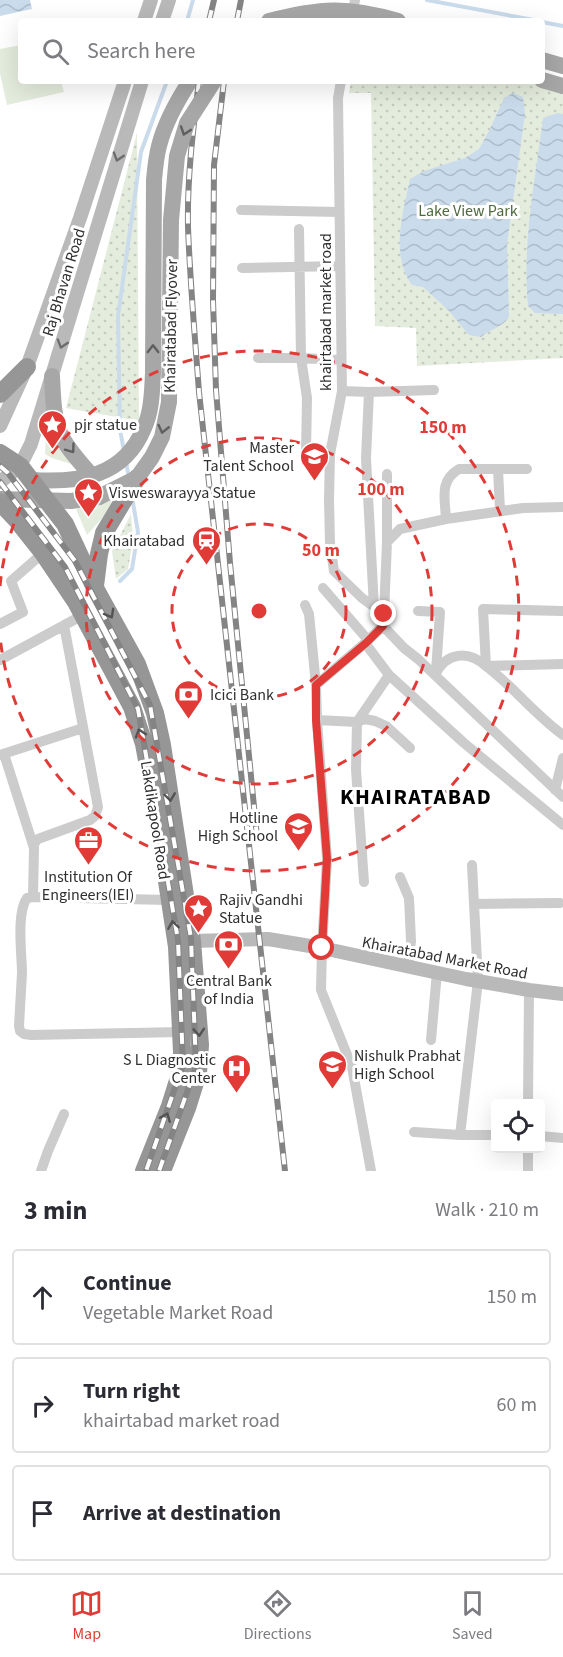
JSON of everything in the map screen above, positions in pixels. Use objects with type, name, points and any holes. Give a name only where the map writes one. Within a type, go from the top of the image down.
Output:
[{"type":"highway","points":[[0,394],[27,367]]},
{"type":"highway","points":[[0,453],[26,473]]},
{"type":"highway","name":"Lakdikapool Road","points":[[26,473],[65,524],[95,588],[137,664],[155,713],[162,745],[192,941],[200,1045],[198,1073],[187,1108],[159,1157]]},
{"type":"highway","points":[[95,588],[99,554],[105,533],[137,478]]},
{"type":"highway","name":"Lakdikapool Road","points":[[0,500],[39,548],[76,602],[132,707],[144,744],[177,947],[182,1032],[181,1071],[170,1106],[159,1157]]},
{"type":"main road","points":[[145,18],[151,0]]},
{"type":"main road","points":[[163,18],[169,0]]},
{"type":"main road","points":[[280,18],[303,12],[336,9],[373,13],[389,18]]},
{"type":"main road","points":[[545,61],[563,66]]},
{"type":"main road","points":[[545,81],[563,86]]},
{"type":"main road","name":"Raj Bhavan Road","points":[[0,426],[27,367],[80,218],[124,84]]},
{"type":"main road","name":"Raj Bhavan Road","points":[[0,482],[26,473],[31,444],[140,84]]},
{"type":"main road","name":"Khairatabad Flyover","points":[[26,473],[52,481],[97,474],[114,465],[130,451],[145,427],[152,398],[154,180],[158,148],[166,124],[188,84]]},
{"type":"main road","name":"Khairatabad Flyover","points":[[0,500],[71,501],[99,497],[137,478],[153,457],[162,436],[169,402],[171,220],[177,156],[187,123],[212,84]]},
{"type":"main road","points":[[52,376],[54,411],[61,434],[70,449],[97,474]]},
{"type":"main road","points":[[0,514],[39,548]]},
{"type":"main road","name":"Khairatabad Market Road","points":[[192,941],[268,939],[478,981],[563,994]]},
{"type":"street","points":[[352,18],[356,0]]},
{"type":"street","name":"khairtabad market road","points":[[340,84],[338,98],[342,391],[330,454],[330,543],[334,571],[374,607],[404,648],[435,673],[559,793]]},
{"type":"street","points":[[241,210],[339,212]]},
{"type":"street","points":[[299,229],[301,358],[307,398],[306,452],[330,454]]},
{"type":"street","points":[[242,268],[340,266]]},
{"type":"street","points":[[258,358],[341,360]]},
{"type":"street","points":[[342,391],[434,390]]},
{"type":"street","points":[[369,392],[366,458],[374,607]]},
{"type":"street","points":[[446,519],[445,488],[446,480],[451,474],[459,470],[527,469]]},
{"type":"street","points":[[498,470],[500,510]]},
{"type":"street","points":[[316,685],[367,642],[384,620],[387,474]]},
{"type":"street","points":[[387,542],[400,529],[446,519],[500,510],[563,507]]},
{"type":"street","points":[[0,624],[23,612],[11,581],[39,548]]},
{"type":"street","points":[[323,588],[367,642],[389,675],[464,743],[563,825]]},
{"type":"street","points":[[305,604],[309,614],[316,685],[316,720],[327,859],[321,990],[352,1067],[371,1171]]},
{"type":"street","points":[[486,666],[483,609],[563,611]]},
{"type":"street","points":[[418,611],[440,612],[435,673]]},
{"type":"street","points":[[0,660],[83,615]]},
{"type":"street","points":[[33,897],[34,844],[42,836],[81,824],[95,816],[98,807],[64,625]]},
{"type":"street","points":[[435,673],[443,662],[457,656],[476,658],[504,680],[545,722],[563,735]]},
{"type":"street","points":[[486,666],[563,664]]},
{"type":"street","points":[[364,882],[356,770],[357,722],[389,675]]},
{"type":"street","points":[[316,720],[357,722],[366,719],[386,726],[410,748]]},
{"type":"street","points":[[34,848],[2,755],[83,728]]},
{"type":"street","points":[[559,793],[563,758]]},
{"type":"street","points":[[460,1135],[478,981],[472,865]]},
{"type":"street","points":[[399,877],[409,898],[411,941],[408,966]]},
{"type":"street","points":[[169,900],[27,898],[22,909],[20,939],[22,971],[20,1031],[31,1035],[182,1032]]},
{"type":"street","points":[[474,904],[560,903]]},
{"type":"street","points":[[431,1040],[437,972]]},
{"type":"street","points":[[528,1099],[529,990]]},
{"type":"street","points":[[41,1171],[64,1114]]},
{"type":"street","points":[[414,1132],[491,1135]]},
{"type":"street","points":[[545,1136],[563,1138]]},
{"type":"street","points":[[528,1153],[528,1171]]},
{"type":"green space","points":[[18,46],[18,84],[62,84],[64,92],[7,105],[0,73],[0,49]]},
{"type":"green space","name":"Lake View Park","points":[[350,84],[534,84],[563,92],[563,358],[417,366],[416,328],[375,326],[371,93],[349,93]]},
{"type":"green space","points":[[137,133],[139,421],[66,408]]},
{"type":"green space","points":[[47,415],[71,464],[45,454]]},
{"type":"green space","points":[[111,501],[113,506],[87,535],[76,509]]},
{"type":"green space","points":[[131,514],[133,539],[128,569],[116,579],[112,551]]},
{"type":"water","points":[[0,0],[30,0],[32,9],[0,16]]},
{"type":"water","points":[[513,93],[523,97],[525,114],[507,244],[509,317],[481,337],[469,335],[448,310],[423,287],[412,285],[401,261],[400,234],[410,179],[424,171],[465,158],[479,149],[504,98]]},
{"type":"water","points":[[558,113],[563,114],[563,314],[535,313],[528,306],[527,259],[530,212],[543,118]]},
{"type":"waterway","points":[[188,18],[193,0]]},
{"type":"waterway","points":[[427,0],[523,18]]},
{"type":"waterway","points":[[545,23],[563,26]]},
{"type":"waterway","points":[[124,451],[120,430],[118,316],[141,152],[166,84]]},
{"type":"waterway","points":[[126,462],[129,478]]},
{"type":"waterway","points":[[120,581],[132,569],[138,532],[132,497]]},
{"type":"railway","points":[[210,18],[214,0]]},
{"type":"railway","points":[[238,18],[241,0]]},
{"type":"railway","points":[[199,84],[188,190],[188,227],[199,392],[285,1171]]},
{"type":"railway","points":[[224,84],[214,165],[213,300],[216,390],[230,563],[257,837]]},
{"type":"railway","points":[[0,466],[8,473],[75,561],[150,705],[191,938],[196,1067],[159,1171]]},
{"type":"railway","points":[[0,482],[65,567],[138,709],[178,940],[183,1065],[146,1171]]},
{"type":"place","name":"pjr statue","points":[[53,450]]},
{"type":"place","name":"Master Talent School","points":[[315,482]]},
{"type":"place","name":"Visweswarayya Statue","points":[[88,518]]},
{"type":"place","name":"Khairatabad","points":[[206,566]]},
{"type":"place","name":"Icici Bank","points":[[189,720]]},
{"type":"place","name":"Hotline High School","points":[[299,852]]},
{"type":"place","name":"Institution Of Engineers(IEI)","points":[[88,866]]},
{"type":"place","name":"Rajiv Gandhi Statue","points":[[198,934]]},
{"type":"place","name":"Central Bank of India","points":[[229,970]]},
{"type":"place","name":"Nishulk Prabhat High School","points":[[333,1090]]},
{"type":"place","name":"S L Diagnostic Center","points":[[237,1094]]},
{"type":"district","name":"KHAIRATABAD","points":[[416,796]]},
{"type":"route","points":[[322,948],[327,859],[316,720],[316,685],[383,626],[384,614]]}]
